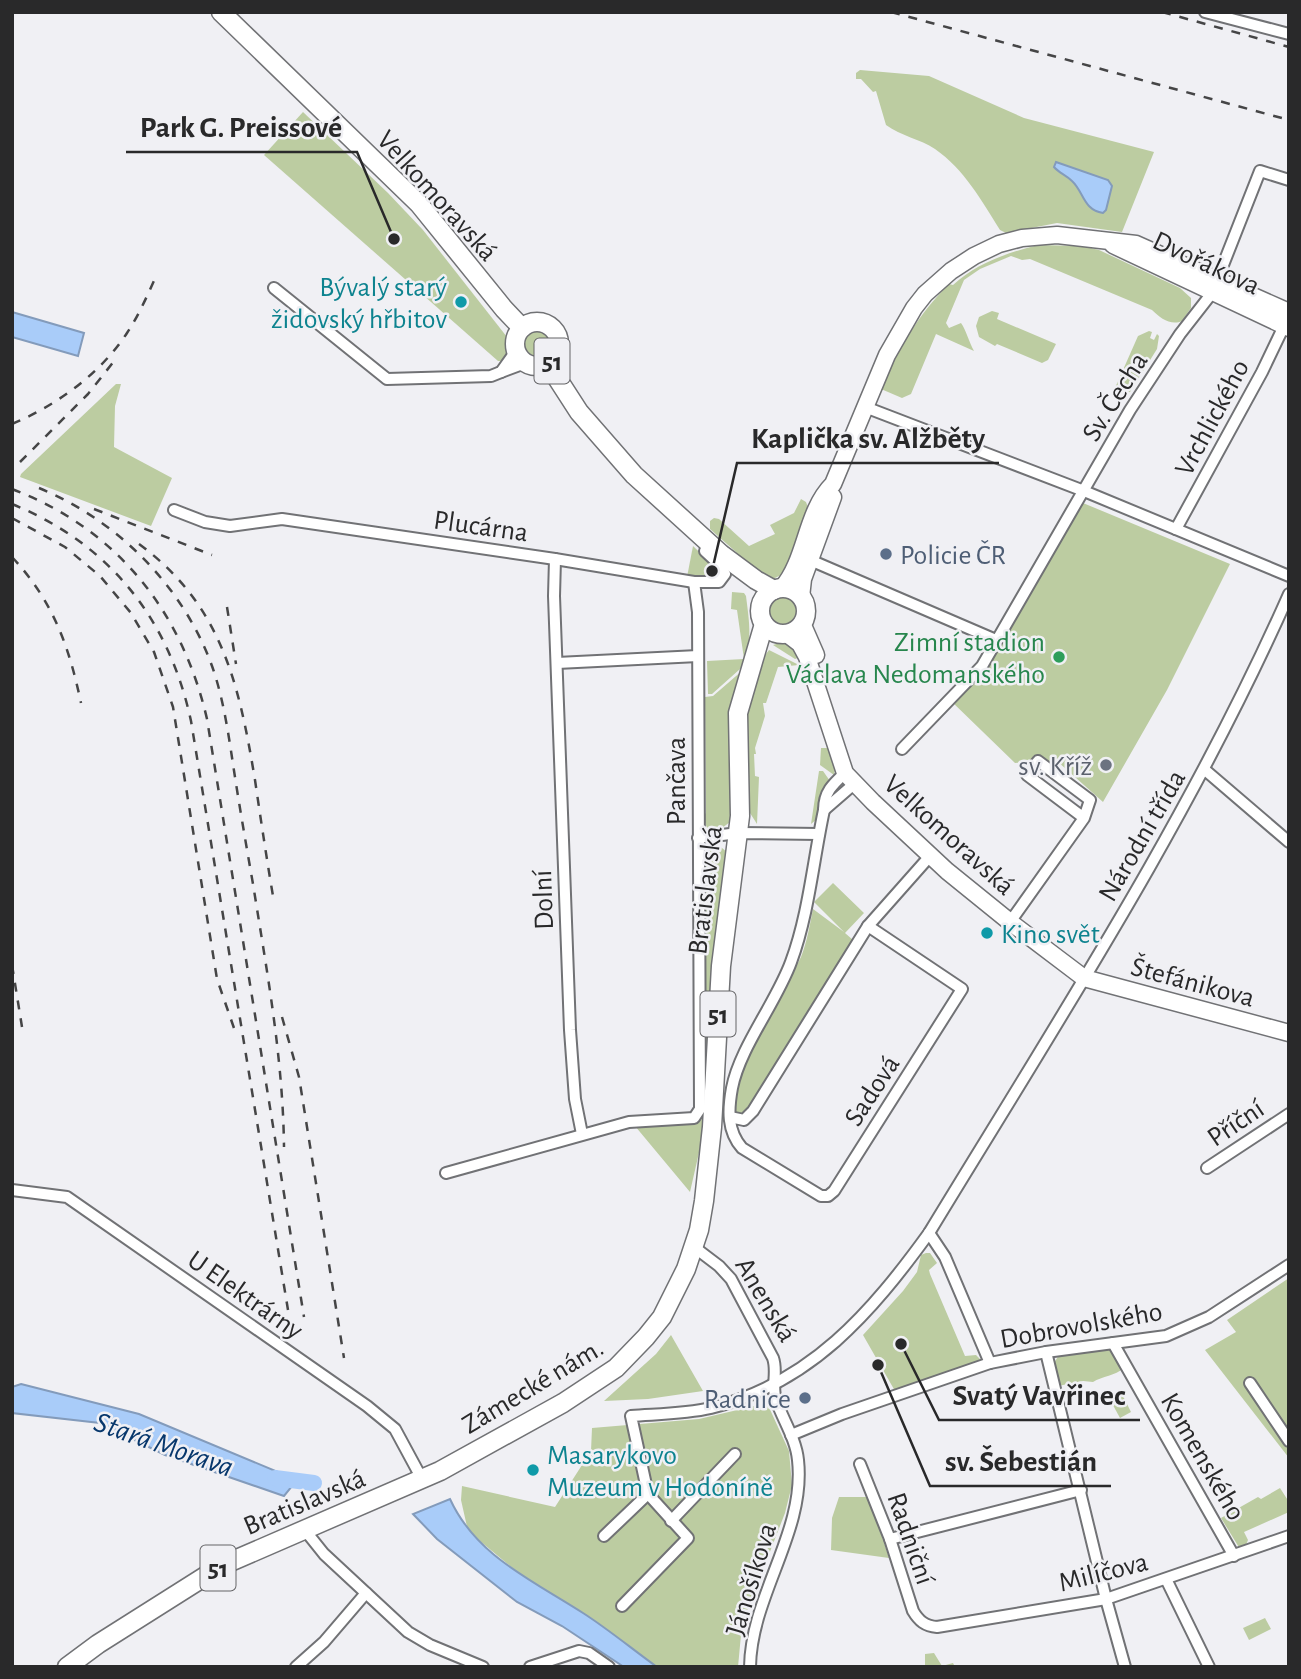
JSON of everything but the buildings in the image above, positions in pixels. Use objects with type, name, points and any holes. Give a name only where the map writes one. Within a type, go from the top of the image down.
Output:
[{"type":"main road","name":"Velkomoravská","points":[[221,12],[419,204],[522,328]]},
{"type":"main road","name":"Dvořákova","points":[[778,589],[792,574],[818,508],[833,484],[890,347],[914,308],[936,283],[965,261],[999,244],[1022,238],[1072,235],[1136,244],[1287,322]]},
{"type":"main road","name":"51","points":[[538,323],[548,325],[556,332],[559,349],[548,364],[536,367],[520,357],[515,340],[522,328],[538,323]]},
{"type":"main road","name":"51","points":[[548,364],[579,412],[614,454],[721,554],[756,580],[778,589],[796,592],[801,597]]},
{"type":"main road","name":"Dvořákova","points":[[801,597],[803,579],[817,563],[834,495],[833,484]]},
{"type":"main road","name":"51","points":[[721,554],[761,604]]},
{"type":"main road","points":[[761,604],[764,598],[778,589]]},
{"type":"main road","name":"Velkomoravská","points":[[801,597],[806,610],[803,623],[818,662],[822,699]]},
{"type":"main road","name":"Velkomoravská","points":[[761,604],[761,617],[804,649],[839,759],[850,778],[930,856],[1084,978]]},
{"type":"main road","name":"51","points":[[777,630],[793,632],[803,623]]},
{"type":"main road","name":"Bratislavská","points":[[705,1121],[738,833],[738,713],[753,662],[777,630]]},
{"type":"main road","name":"Štefánikova","points":[[1084,978],[1289,1034]]},
{"type":"main road","name":"Anenská","points":[[694,1247],[704,1201],[705,1121]]},
{"type":"main road","name":"Zámecké nám.","points":[[422,1479],[550,1411],[616,1368],[662,1317],[682,1279],[694,1247]]},
{"type":"main road","name":"Bratislavská","points":[[67,1667],[81,1655],[209,1573],[422,1479]]},
{"type":"street","points":[[1205,12],[1289,34]]},
{"type":"street","name":"Sv. Čecha","points":[[902,748],[982,666],[1130,410],[1215,286],[1260,172],[1289,180]]},
{"type":"street","points":[[274,288],[387,379],[485,376],[501,372],[520,357]]},
{"type":"street","name":"Vrchlického","points":[[1176,529],[1287,322]]},
{"type":"street","points":[[865,407],[1084,491],[1289,576]]},
{"type":"street","name":"Plucárna","points":[[174,510],[205,522],[230,526],[282,519],[555,559],[694,583],[719,582],[725,574],[696,540],[695,530]]},
{"type":"street","points":[[555,559],[557,663],[698,656]]},
{"type":"street","points":[[817,563],[996,640]]},
{"type":"street","name":"Pančava","points":[[694,583],[698,611],[700,1109],[705,1121]]},
{"type":"street","name":"Národní třída","points":[[648,1494],[631,1416],[687,1412],[755,1395],[815,1360],[885,1290],[929,1233],[1084,978],[1205,770],[1289,594]]},
{"type":"street","name":"Dolní","points":[[557,663],[569,1030],[575,1099],[582,1134]]},
{"type":"street","points":[[1010,922],[1084,818],[1090,800],[1038,761],[1027,775],[1084,818]]},
{"type":"street","points":[[1205,770],[1289,842]]},
{"type":"street","name":"Sadová","points":[[850,778],[827,792],[824,799],[806,913],[795,950],[771,1006],[747,1049],[732,1087],[730,1129],[734,1139],[743,1148],[821,1196],[828,1196],[834,1191],[962,989],[868,926]]},
{"type":"street","points":[[698,838],[738,833],[819,834]]},
{"type":"street","points":[[730,1117],[744,1121],[753,1111],[868,926],[930,856]]},
{"type":"street","name":"Příční","points":[[1207,1168],[1289,1114]]},
{"type":"street","points":[[446,1173],[629,1122],[694,1118],[705,1121]]},
{"type":"street","name":"U Elektrárny","points":[[12,1190],[67,1197],[367,1406],[395,1429],[422,1479]]},
{"type":"street","points":[[929,1233],[945,1258],[990,1363]]},
{"type":"street","name":"Anenská","points":[[694,1247],[731,1279],[773,1358],[775,1384]]},
{"type":"street","name":"Dobrovolského","points":[[791,1435],[990,1363],[1046,1352],[1166,1336],[1209,1317],[1289,1265]]},
{"type":"street","name":"Komenského","points":[[1113,1343],[1234,1556]]},
{"type":"street","points":[[1046,1352],[1125,1667]]},
{"type":"street","points":[[1250,1383],[1289,1441]]},
{"type":"street","name":"Jánošíkova","points":[[750,1667],[758,1616],[798,1497],[798,1456],[775,1398],[775,1384]]},
{"type":"street","points":[[671,1521],[735,1454]]},
{"type":"street","name":"Radniční","points":[[860,1464],[890,1539],[913,1611],[923,1624]]},
{"type":"street","points":[[890,1539],[1081,1490]]},
{"type":"street","points":[[604,1536],[648,1494],[688,1538],[622,1606]]},
{"type":"street","points":[[304,1529],[324,1553],[418,1639],[483,1667]]},
{"type":"street","name":"Milíčova","points":[[923,1624],[937,1627],[1106,1599],[1289,1536]]},
{"type":"street","points":[[1166,1578],[1209,1667]]},
{"type":"street","points":[[296,1667],[324,1642],[366,1593]]},
{"type":"street","points":[[530,1667],[579,1651],[589,1653],[609,1667]]},
{"type":"street","points":[[557,1667],[569,1653]]},
{"type":"green space","points":[[860,70],[929,76],[1024,118],[1154,152],[1122,232],[1057,223],[1006,233],[1000,230],[972,186],[955,166],[935,149],[886,125],[876,91],[873,92],[861,79],[856,79],[856,73]]},
{"type":"green space","points":[[303,112],[423,230],[507,337],[508,350],[503,361],[498,361],[264,155]]},
{"type":"green space","points":[[1038,245],[1083,246],[1099,250],[1180,288],[1191,298],[1191,308],[1182,321],[1170,322],[1152,310],[1030,259],[1022,260],[1011,256],[980,269],[964,280],[946,323],[949,328],[961,323],[974,351],[936,334],[911,394],[902,398],[881,389],[910,333],[949,284],[953,285],[993,260]]},
{"type":"green space","points":[[992,311],[999,313],[997,319],[1056,344],[1048,360],[1042,363],[997,344],[995,346],[979,337],[976,326],[979,317]]},
{"type":"green space","points":[[537,328],[549,332],[553,344],[549,356],[537,360],[525,356],[521,344],[525,332]]},
{"type":"green space","points":[[1152,332],[1150,338],[1154,340],[1157,334],[1159,336],[1157,349],[1130,392],[1121,394],[1115,388],[1138,336]]},
{"type":"green space","points":[[116,384],[121,384],[115,406],[114,447],[172,478],[151,526],[20,477]]},
{"type":"green space","points":[[801,499],[806,502],[810,513],[785,573],[771,580],[752,571],[736,552],[710,529],[710,521],[719,519],[749,546],[775,534],[770,525],[794,513]]},
{"type":"green space","points":[[1083,503],[1230,564],[1167,690],[1103,802],[1057,761],[1015,763],[950,700],[984,667],[1009,620]]},
{"type":"green space","points":[[693,546],[717,569],[719,577],[687,577]]},
{"type":"green space","points":[[732,592],[744,593],[746,596],[749,633],[747,651],[744,660],[740,669],[712,694],[708,694],[707,661],[744,659],[737,610],[731,609]]},
{"type":"green space","points":[[783,594],[795,598],[799,610],[795,622],[783,626],[771,622],[767,610],[771,598]]},
{"type":"green space","points":[[786,641],[803,656],[795,659],[773,645]]},
{"type":"green space","points":[[769,650],[799,665],[778,667],[766,703],[763,703],[765,716],[754,754],[755,776],[759,777],[757,824],[750,813],[747,813],[742,726],[762,659]]},
{"type":"green space","points":[[743,670],[730,822],[722,828],[707,828],[703,816],[706,813],[705,697],[713,696]]},
{"type":"green space","points":[[821,748],[830,748],[834,775],[820,765]]},
{"type":"green space","points":[[819,771],[823,771],[830,781],[822,792],[817,819],[811,824]]},
{"type":"green space","points":[[717,844],[727,852],[703,1135],[690,1192],[635,1126],[697,1123],[702,1119],[704,851],[709,845]]},
{"type":"green space","points":[[833,883],[864,913],[845,933],[853,940],[747,1113],[741,1115],[736,1112],[740,1078],[759,1035],[801,957],[813,909],[844,932],[814,902]]},
{"type":"green space","points":[[930,1253],[937,1263],[929,1270],[930,1274],[965,1356],[976,1355],[982,1361],[895,1391],[863,1335],[903,1291],[917,1272],[921,1255]]},
{"type":"green space","points":[[1289,1278],[1289,1458],[1205,1350],[1236,1332],[1227,1320]]},
{"type":"green space","points":[[671,1335],[703,1391],[648,1399],[604,1401],[656,1354]]},
{"type":"green space","points":[[1107,1349],[1113,1352],[1123,1368],[1120,1371],[1093,1382],[1083,1381],[1058,1386],[1054,1363],[1059,1355]]},
{"type":"green space","points":[[1120,1390],[1131,1412],[1120,1418],[1108,1396]]},
{"type":"green space","points":[[767,1403],[789,1451],[792,1485],[785,1513],[742,1624],[738,1667],[657,1667],[583,1613],[527,1580],[468,1531],[461,1500],[462,1486],[555,1507],[591,1451],[592,1428],[699,1419]]},
{"type":"green space","points":[[1280,1488],[1289,1502],[1289,1512],[1244,1532],[1248,1540],[1245,1547],[1240,1549],[1221,1518]]},
{"type":"green space","points":[[839,1497],[869,1497],[889,1558],[831,1550],[832,1518]]},
{"type":"green space","points":[[1265,1618],[1271,1629],[1249,1640],[1243,1628]]},
{"type":"green space","points":[[934,1653],[942,1666],[953,1663],[955,1667],[925,1665],[925,1654]]},
{"type":"water","points":[[1056,162],[1108,180],[1112,186],[1103,213],[1091,208],[1076,185],[1054,167]]},
{"type":"water","points":[[12,312],[84,333],[78,356],[12,337]]},
{"type":"water","points":[[21,1384],[139,1414],[297,1480],[284,1496],[165,1455],[100,1423],[12,1413],[12,1387]]},
{"type":"water","points":[[450,1499],[475,1536],[507,1565],[592,1619],[657,1667],[624,1667],[562,1626],[517,1602],[437,1539],[413,1514]]},
{"type":"waterway","name":"Stará Morava","points":[[275,1478],[314,1483]]},
{"type":"railway","points":[[891,12],[1289,120]]},
{"type":"railway","points":[[1162,12],[1289,47]]},
{"type":"railway","points":[[12,424],[61,398],[104,362],[131,326],[157,274]]},
{"type":"railway","points":[[20,462],[88,394],[115,360]]},
{"type":"railway","points":[[39,488],[95,518],[144,559],[184,609],[212,666],[227,727],[269,982],[281,1081],[284,1147]]},
{"type":"railway","points":[[12,489],[50,506],[83,527],[113,551],[140,578],[181,643],[196,680],[207,719],[304,1317]]},
{"type":"railway","points":[[12,504],[78,540],[106,563],[130,589],[151,618],[168,650],[181,684],[191,721],[288,1310]]},
{"type":"railway","points":[[94,509],[212,555]]},
{"type":"railway","points":[[12,518],[65,547],[100,576],[131,613],[154,652],[173,707],[217,979],[235,1031]]},
{"type":"railway","points":[[139,544],[190,593],[208,620],[222,649],[233,679],[249,745],[274,902]]},
{"type":"railway","points":[[12,557],[49,608],[65,643],[81,703]]},
{"type":"railway","points":[[227,607],[236,664]]},
{"type":"railway","points":[[12,965],[22,1027]]},
{"type":"railway","points":[[282,1017],[299,1077],[344,1358]]},
{"type":"place","name":"Park G. Preissové","points":[[394,239]]},
{"type":"place","name":"Bývalý starý židovský hřbitov","points":[[461,302]]},
{"type":"place","name":"Policie ČR","points":[[886,554]]},
{"type":"place","name":"Kaplička sv. Alžběty","points":[[712,571]]},
{"type":"place","name":"Zimní stadion Václava Nedomanského","points":[[1059,657]]},
{"type":"place","name":"sv. Kříž","points":[[1106,765]]},
{"type":"place","name":"Kino svět","points":[[987,933]]},
{"type":"place","name":"Svatý Vavřinec","points":[[901,1344]]},
{"type":"place","name":"sv. Šebestián","points":[[878,1365]]},
{"type":"place","name":"Radnice","points":[[805,1398]]},
{"type":"place","name":"Masarykovo Muzeum v Hodoníně","points":[[533,1470]]}]
